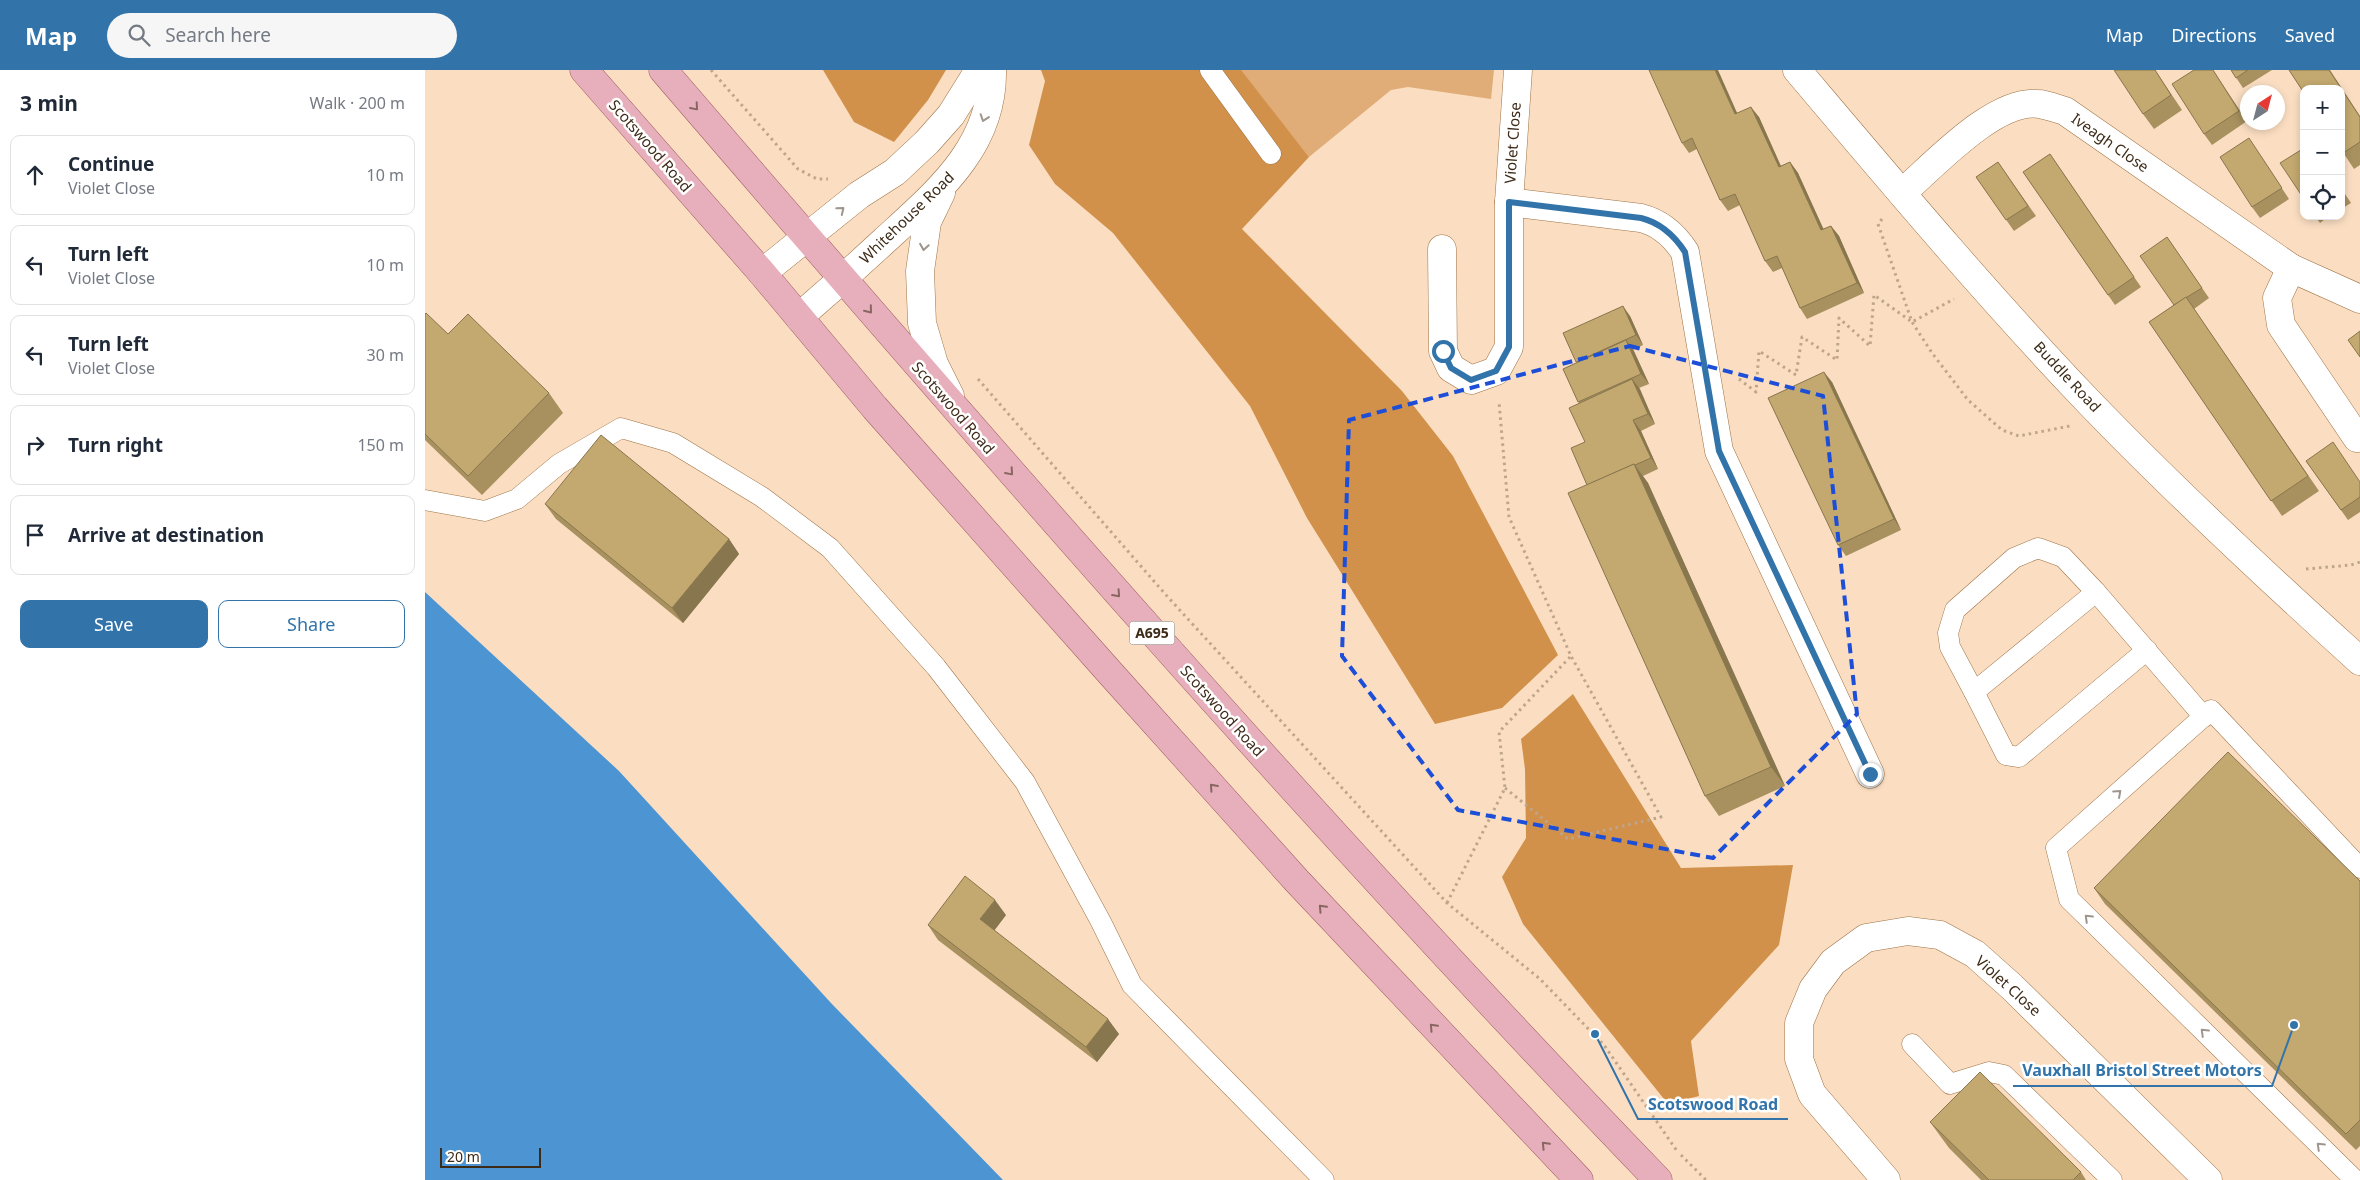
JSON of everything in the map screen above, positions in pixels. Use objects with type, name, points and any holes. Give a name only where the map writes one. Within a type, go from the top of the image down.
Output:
[{"type":"main road","name":"Scotswood Road","points":[[584,70],[762,273],[895,430],[1297,881],[1579,1180]]},
{"type":"main road","name":"Scotswood Road","points":[[663,70],[844,278],[959,414],[1240,732],[1427,935],[1658,1180]]},
{"type":"street","points":[[762,273],[859,195],[895,172],[951,116],[979,70]]},
{"type":"street","name":"Whitehouse Road","points":[[799,317],[945,185],[961,164],[985,118],[991,95],[992,70]]},
{"type":"street","name":"Violet Close","points":[[1496,371],[1509,347],[1509,202],[1517,70]]},
{"type":"street","name":"Buddle Road","points":[[1797,70],[1981,285],[2107,419],[2263,573],[2360,661]]},
{"type":"street","name":"Iveagh Close","points":[[1902,193],[1987,119],[2007,108],[2038,104],[2065,112],[2291,268],[2360,299]]},
{"type":"street","points":[[945,185],[927,222],[920,271],[922,323],[934,364],[959,414]]},
{"type":"street","points":[[1509,202],[1654,221],[1669,232],[1685,252],[1719,451],[1870,774]]},
{"type":"street","points":[[1442,249],[1443,351],[1451,368],[1471,380],[1496,371]]},
{"type":"street","points":[[2291,268],[2277,298],[2281,325],[2357,438]]},
{"type":"street","name":"Violet Close","points":[[1886,1180],[1812,1094],[1799,1059],[1799,1024],[1813,989],[1833,962],[1866,938],[1908,932],[1940,935],[1975,954],[2012,986],[2208,1180]]},
{"type":"lane","points":[[1210,70],[1271,154]]},
{"type":"lane","points":[[425,500],[485,511],[517,499],[559,464],[621,428],[673,443],[762,498],[830,548],[936,667],[1025,782],[1101,922],[1132,985],[1324,1180]]},
{"type":"lane","points":[[2147,650],[2019,757],[2006,754],[1950,647],[1948,632],[1955,610],[2015,558],[2038,548],[2063,557],[2096,592],[2147,650],[2204,716]]},
{"type":"lane","points":[[1974,692],[2096,592]]},
{"type":"lane","points":[[2355,1180],[2069,899],[2056,848],[2211,710],[2360,868]]},
{"type":"lane","points":[[1912,1044],[1950,1084],[1989,1072],[2004,1075],[2111,1180]]},
{"type":"path","points":[[711,70],[799,169],[817,180],[834,178]]},
{"type":"path","points":[[1902,193],[1878,224],[1912,322],[1932,353],[1968,400],[2002,430],[2019,436],[2107,419]]},
{"type":"path","points":[[1912,322],[1981,285]]},
{"type":"path","points":[[1735,375],[1756,392],[1759,351],[1796,375],[1802,337],[1837,360],[1839,318],[1870,346],[1875,295],[1912,322]]},
{"type":"path","points":[[1496,371],[1509,517],[1571,656],[1661,817],[1568,839],[1505,788]]},
{"type":"path","points":[[977,377],[1166,595],[1447,903],[1540,979],[1604,1045],[1676,1151],[1705,1180]]},
{"type":"path","points":[[2351,565],[2360,562]]},
{"type":"path","points":[[1447,903],[1505,788],[1499,732],[1571,656]]},
{"type":"highlighted area","points":[[1630,346],[1823,396],[1857,714],[1713,858],[1458,810],[1342,656],[1349,420]]},
{"type":"shaded area","points":[[823,70],[946,70],[928,100],[894,142],[854,122]]},
{"type":"shaded area","points":[[1041,70],[1241,70],[1309,157],[1242,229],[1402,391],[1453,456],[1558,655],[1502,708],[1435,724],[1307,518],[1250,406],[1113,233],[1055,184],[1029,145],[1045,81]]},
{"type":"shaded area","points":[[1240,70],[1494,70],[1491,99],[1408,87],[1391,90],[1309,157]]},
{"type":"shaded area","points":[[1573,694],[1681,868],[1793,865],[1779,945],[1691,1041],[1699,1096],[1668,1104],[1523,924],[1502,877],[1526,838],[1525,769],[1521,739]]},
{"type":"water","points":[[425,592],[619,771],[831,1003],[1003,1180],[425,1180]]},
{"type":"building","points":[[1649,70],[1715,70],[1735,114],[1751,107],[1779,167],[1790,162],[1821,230],[1831,226],[1857,283],[1800,308],[1777,256],[1765,261],[1735,194],[1720,200],[1692,138],[1682,143]]},
{"type":"building","points":[[2114,70],[2155,70],[2171,95],[2143,114]]},
{"type":"building","points":[[2194,70],[2213,70],[2239,111],[2204,134],[2172,84]]},
{"type":"building","points":[[2231,70],[2248,70],[2236,78]]},
{"type":"building","points":[[2289,70],[2329,70],[2339,85],[2300,85],[2300,87]]},
{"type":"building","points":[[2345,94],[2360,117],[2360,142],[2345,152]]},
{"type":"building","points":[[2249,138],[2282,188],[2252,207],[2220,157]]},
{"type":"building","points":[[2300,150],[2300,193],[2280,163]]},
{"type":"building","points":[[2050,154],[2134,277],[2108,295],[2023,172]]},
{"type":"building","points":[[1998,162],[2028,206],[2006,220],[1976,177]]},
{"type":"building","points":[[2167,237],[2202,288],[2174,305],[2140,256]]},
{"type":"building","points":[[2186,297],[2308,476],[2271,501],[2149,322]]},
{"type":"building","points":[[1623,306],[1636,335],[1576,362],[1563,333]]},
{"type":"building","points":[[426,313],[448,334],[468,314],[549,393],[468,476],[425,434]]},
{"type":"building","points":[[2360,331],[2360,357],[2348,340]]},
{"type":"building","points":[[1626,340],[1641,374],[1578,402],[1563,369]]},
{"type":"building","points":[[1824,372],[1894,519],[1838,545],[1768,398]]},
{"type":"building","points":[[1632,379],[1648,414],[1633,420],[1651,458],[1587,485],[1571,448],[1585,442],[1569,408]]},
{"type":"building","points":[[601,435],[729,539],[672,608],[545,504]]},
{"type":"building","points":[[2333,442],[2360,482],[2360,497],[2341,510],[2306,461]]},
{"type":"building","points":[[1634,464],[1771,767],[1705,796],[1568,493]]},
{"type":"building","points":[[2228,752],[2360,881],[2360,1120],[2346,1134],[2094,888]]},
{"type":"building","points":[[965,876],[995,900],[980,919],[1108,1019],[1086,1047],[928,925]]},
{"type":"building","points":[[1980,1072],[2081,1172],[2073,1180],[1989,1180],[1930,1122]]},
{"type":"place","name":"Vauxhall Bristol Street Motors","points":[[2294,1025]]},
{"type":"place","name":"Scotswood Road","points":[[1595,1034]]},
{"type":"route","points":[[1443,351],[1451,368],[1471,380],[1496,371],[1509,347],[1509,202],[1641,218],[1654,221],[1663,227],[1685,252],[1719,451],[1870,774]]}]
